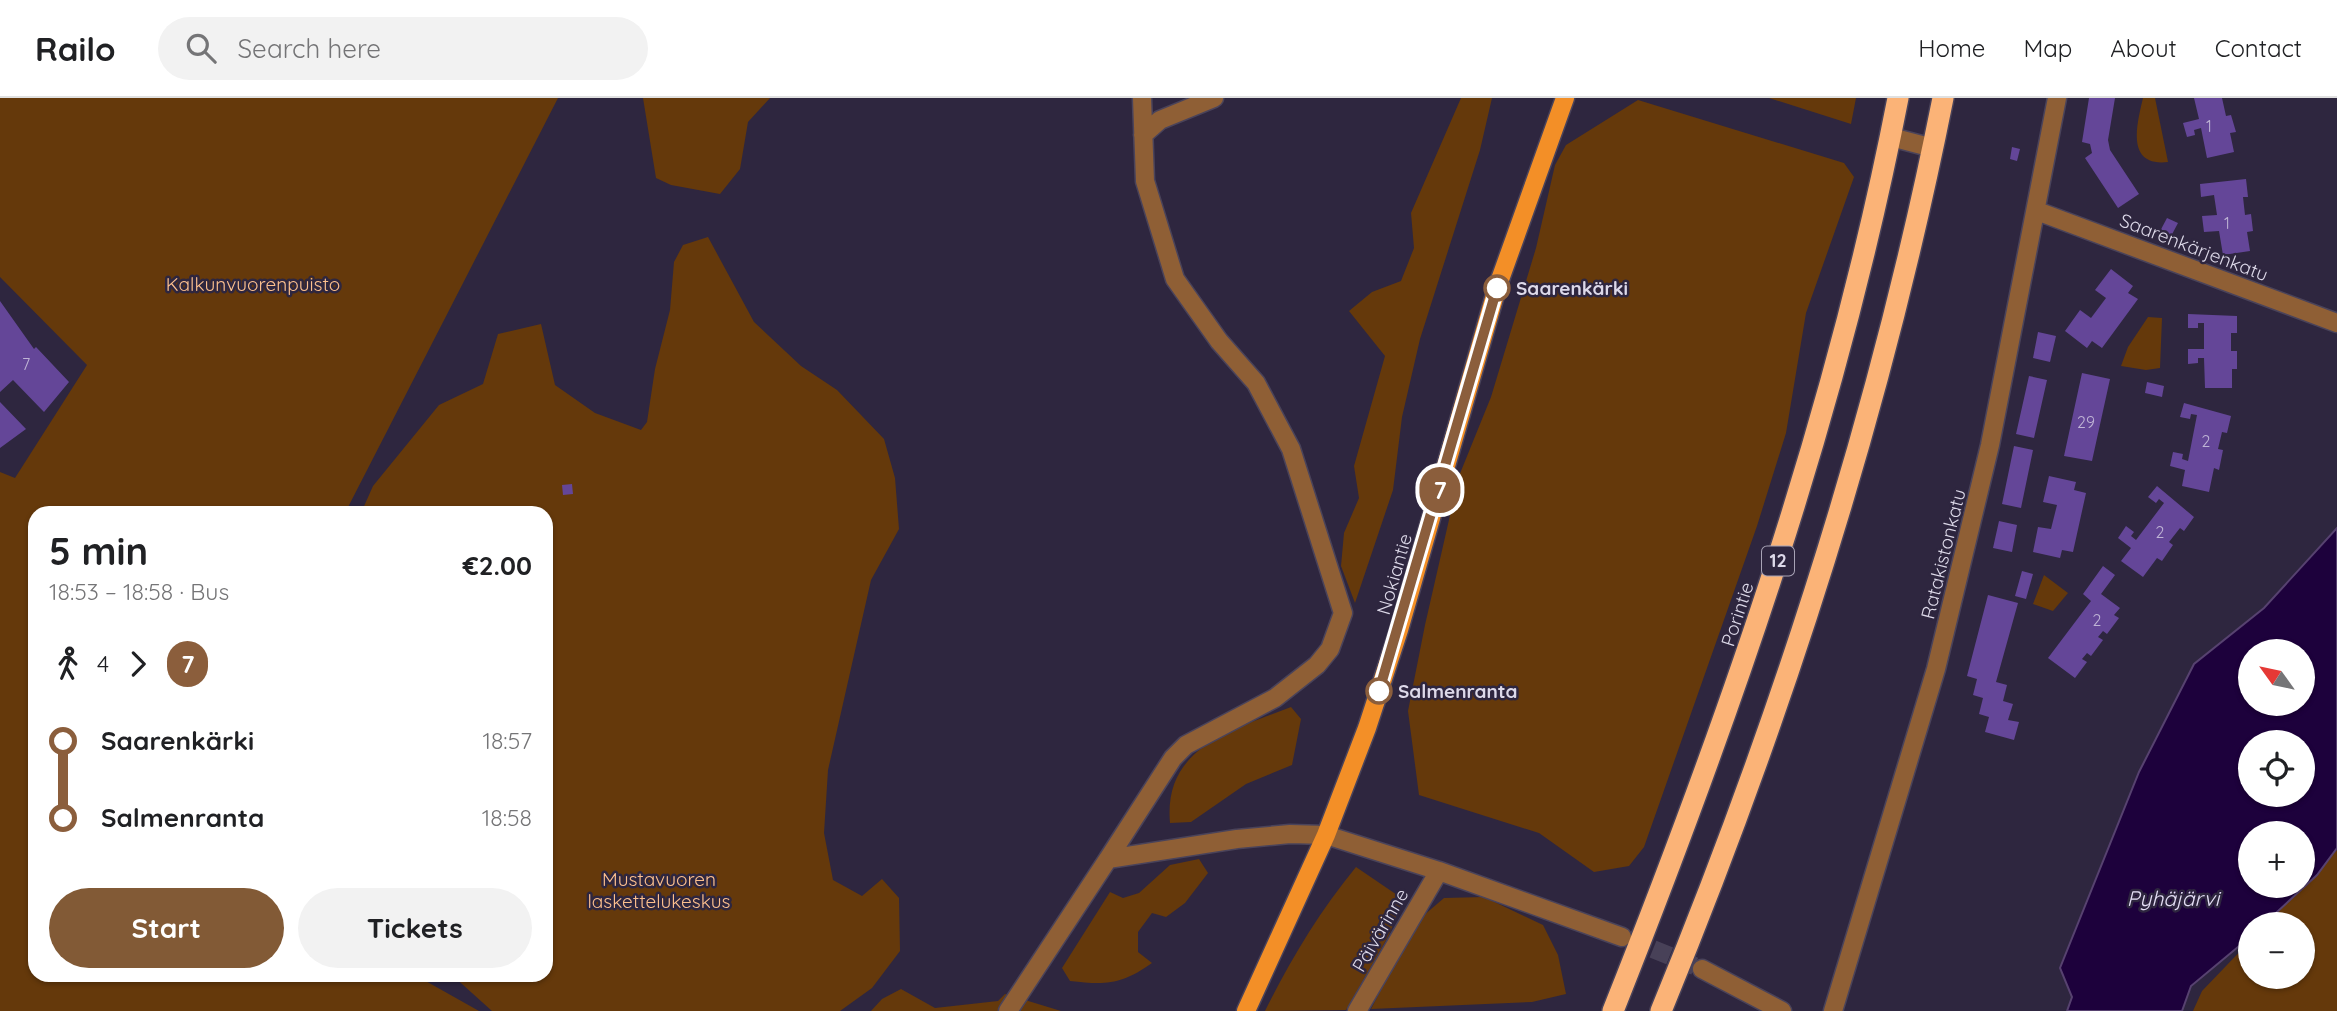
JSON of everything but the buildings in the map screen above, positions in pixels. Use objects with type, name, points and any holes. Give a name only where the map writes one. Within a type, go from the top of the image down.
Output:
[{"type":"highway","name":"Porintie","points":[[1613,1011],[1729,710],[1777,564],[1852,305],[1898,98]]},
{"type":"highway","name":"12","points":[[1661,1011],[1773,715],[1853,464],[1894,316],[1943,98]]},
{"type":"main road","name":"Nokiantie","points":[[1245,1011],[1325,835],[1367,727],[1399,630],[1497,288],[1565,98]]},
{"type":"street","points":[[1008,1011],[1173,758],[1186,745],[1275,698],[1317,665],[1331,649],[1343,612],[1291,449],[1256,383],[1219,341],[1175,279],[1145,181],[1142,98]]},
{"type":"street","points":[[1143,135],[1160,120],[1214,98]]},
{"type":"street","name":"Ratakistonkatu","points":[[1833,1011],[1936,669],[1990,444],[2057,98]]},
{"type":"street","points":[[1891,137],[1933,148]]},
{"type":"street","name":"Saarenkärjenkatu","points":[[2037,211],[2337,323]]},
{"type":"street","points":[[1108,859],[1174,851],[1237,839],[1290,834],[1325,835],[1438,871],[1622,937]]},
{"type":"street","name":"Päivärinne","points":[[1357,1011],[1438,871]]},
{"type":"street","points":[[1702,969],[1782,1011]]},
{"type":"green space","name":"Kalkunvuorenpuisto","points":[[0,98],[558,98],[349,506],[28,506],[28,982],[427,982],[479,1011],[0,1011],[0,472],[15,478],[87,365],[0,277]]},
{"type":"green space","points":[[643,98],[770,98],[748,122],[740,169],[720,194],[671,185],[656,178]]},
{"type":"green space","points":[[1461,98],[1492,98],[1480,150],[1420,339],[1402,417],[1393,490],[1355,603],[1341,566],[1344,533],[1359,498],[1354,466],[1385,356],[1349,311],[1372,292],[1401,281],[1414,248],[1411,213]]},
{"type":"green space","points":[[1769,98],[1856,98],[1851,124]]},
{"type":"green space","points":[[2143,98],[2155,98],[2168,162],[2154,162],[2145,158],[2140,151],[2137,131]]},
{"type":"green space","points":[[1638,100],[1844,163],[1854,177],[1806,313],[1786,433],[1757,526],[1644,847],[1629,866],[1594,872],[1539,833],[1419,795],[1408,711],[1459,476],[1491,397],[1536,248],[1555,165],[1566,145]]},
{"type":"green space","name":"Mustavuoren laskettelukeskus","points":[[708,237],[754,322],[801,366],[837,390],[884,439],[895,478],[899,529],[871,580],[828,770],[824,833],[833,880],[862,896],[882,879],[899,898],[900,951],[872,988],[840,1011],[492,1011],[460,982],[553,982],[553,506],[364,506],[373,486],[439,405],[483,384],[498,334],[541,324],[555,385],[595,413],[641,430],[647,422],[655,369],[670,310],[674,262],[683,245]]},
{"type":"green space","points":[[2148,317],[2162,318],[2160,368],[2146,370],[2121,366],[2128,347]]},
{"type":"green space","points":[[2044,575],[2068,593],[2053,611],[2033,604]]},
{"type":"green space","points":[[1291,707],[1301,719],[1292,765],[1246,784],[1191,822],[1170,823],[1171,797],[1178,776],[1190,759],[1206,745],[1226,734]]},
{"type":"green space","points":[[2337,850],[2337,1011],[2193,1011],[2202,991],[2238,954],[2238,989],[2315,989],[2315,912],[2278,912],[2291,898],[2315,898],[2315,873]]},
{"type":"green space","points":[[1199,859],[1208,873],[1185,903],[1166,917],[1152,913],[1138,932],[1138,952],[1152,963],[1131,976],[1113,982],[1070,981],[1062,968],[1110,892],[1123,898],[1139,893],[1170,865]]},
{"type":"green space","points":[[1356,867],[1403,899],[1389,935],[1346,1010],[1265,1011],[1306,936]]},
{"type":"green space","points":[[1484,897],[1543,925],[1558,955],[1566,994],[1532,1002],[1371,1009],[1416,922],[1444,898]]},
{"type":"green space","points":[[901,989],[935,1008],[998,1001],[1005,994],[1061,1011],[871,1011],[882,999]]},
{"type":"water","name":"Pyhäjärvi","points":[[2337,528],[2337,848],[2315,877],[2315,821],[2238,821],[2238,898],[2292,898],[2277,912],[2238,912],[2238,947],[2191,986],[2182,1011],[2067,1011],[2072,997],[2060,968],[2139,772],[2194,664],[2264,608]]},
{"type":"tunnel","points":[[1628,939],[1702,969]]},
{"type":"bus line","name":"7","points":[[1379,691],[1429,530],[1497,288]]},
{"type":"place","name":"Saarenkärki","points":[[1497,288]]},
{"type":"place","name":"Salmenranta","points":[[1379,691]]}]
